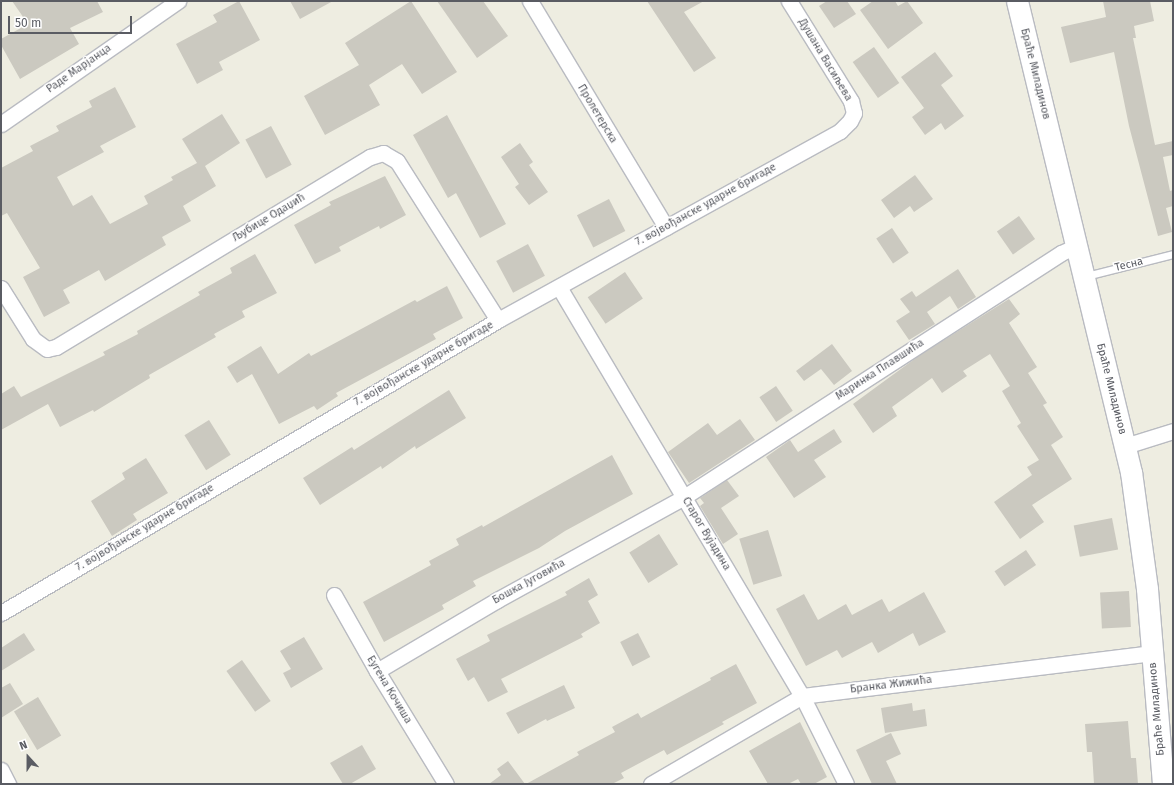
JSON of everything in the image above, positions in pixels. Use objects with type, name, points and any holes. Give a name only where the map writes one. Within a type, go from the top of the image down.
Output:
[{"type":"main road","name":"Браће Миладинов","points":[[1017,1],[1125,446],[1139,522],[1163,784]]},
{"type":"street","name":"Раде Марјанца","points":[[1,124],[178,1]]},
{"type":"street","name":"Пролетерска","points":[[530,1],[666,226]]},
{"type":"street","name":"Душана Васиљева","points":[[789,1],[851,101],[854,113],[850,122]]},
{"type":"street","name":"7. војвођанске ударне бригаде","points":[[1,614],[498,320],[666,226],[829,138],[850,122]]},
{"type":"street","name":"Љубице Одаџић","points":[[1,288],[33,339],[47,349],[56,347],[370,157],[383,153],[397,161],[498,320]]},
{"type":"street","name":"Маринка Плавшића","points":[[684,497],[1061,253],[1077,246]]},
{"type":"street","name":"Старог Вујадина","points":[[559,287],[802,696],[846,784]]},
{"type":"street","points":[[1125,446],[1173,431]]},
{"type":"street","name":"Бошка Југовића","points":[[376,671],[498,600],[684,497]]},
{"type":"street","name":"Еугена Кочиша","points":[[334,596],[376,671],[446,784]]},
{"type":"street","name":"Бранка Жижића","points":[[651,784],[802,696],[1152,653]]},
{"type":"street","points":[[1,770],[8,784]]},
{"type":"lane","name":"Тесна","points":[[1084,276],[1173,254]]},
{"type":"building","points":[[12,1],[97,1],[103,12],[70,28],[79,44],[20,79],[1,45],[1,39],[28,24]]},
{"type":"building","points":[[239,1],[260,40],[219,62],[223,70],[197,84],[176,44],[217,22],[213,15]]},
{"type":"building","points":[[290,1],[333,1],[300,19]]},
{"type":"building","points":[[411,1],[457,72],[422,94],[402,64],[369,85],[380,105],[325,135],[304,96],[359,65],[345,43]]},
{"type":"building","points":[[437,1],[483,1],[508,36],[477,58]]},
{"type":"building","points":[[647,1],[704,1],[684,12],[716,58],[694,72]]},
{"type":"building","points":[[827,1],[847,1],[856,14],[834,28],[819,6]]},
{"type":"building","points":[[873,1],[895,1],[898,6],[907,1],[923,23],[888,49],[860,10]]},
{"type":"building","points":[[1103,1],[1150,1],[1154,21],[1134,26],[1136,38],[1133,38],[1155,145],[1173,141],[1173,155],[1163,157],[1170,191],[1173,190],[1173,206],[1166,208],[1172,232],[1158,236],[1129,126],[1114,52],[1070,63],[1061,27],[1106,17]]},
{"type":"building","points":[[874,47],[899,83],[878,98],[853,62]]},
{"type":"building","points":[[935,52],[953,76],[941,85],[964,116],[945,130],[941,123],[925,135],[912,117],[924,108],[901,77]]},
{"type":"building","points":[[115,87],[136,127],[100,146],[104,152],[57,177],[73,206],[92,195],[110,224],[148,204],[144,196],[173,180],[171,177],[197,163],[182,139],[222,114],[240,143],[205,166],[216,186],[183,206],[191,221],[162,237],[166,245],[105,281],[99,270],[63,290],[70,303],[44,317],[23,277],[40,268],[7,213],[1,216],[1,168],[33,151],[30,146],[59,131],[56,126],[92,107],[89,101]]},
{"type":"building","points":[[447,115],[506,224],[480,238],[456,193],[448,198],[413,135]]},
{"type":"building","points":[[271,126],[292,165],[266,178],[245,140]]},
{"type":"building","points":[[520,143],[533,162],[529,165],[548,192],[529,205],[515,187],[519,184],[501,157]]},
{"type":"building","points":[[915,175],[933,199],[914,212],[910,206],[894,218],[881,200]]},
{"type":"building","points":[[385,176],[406,215],[380,229],[379,226],[339,247],[341,251],[315,264],[294,225],[331,205],[329,202]]},
{"type":"building","points":[[609,199],[625,231],[593,247],[577,215]]},
{"type":"building","points":[[1019,216],[1035,239],[1013,254],[997,231]]},
{"type":"building","points":[[892,228],[909,253],[893,263],[876,239]]},
{"type":"building","points":[[528,244],[545,276],[513,293],[496,261]]},
{"type":"building","points":[[255,254],[277,293],[242,311],[245,317],[214,334],[216,337],[149,375],[150,378],[94,412],[93,410],[60,427],[48,404],[1,430],[1,394],[14,386],[21,397],[105,355],[103,352],[138,334],[137,331],[200,295],[198,292],[232,273],[230,268]]},
{"type":"building","points":[[958,269],[976,297],[958,309],[950,296],[927,312],[935,324],[909,340],[896,321],[910,312],[900,299],[912,291],[916,297]]},
{"type":"building","points":[[625,272],[643,299],[606,324],[588,297]]},
{"type":"building","points":[[447,286],[463,318],[433,334],[436,339],[336,393],[338,396],[317,410],[314,406],[279,424],[252,374],[237,383],[227,367],[261,346],[278,374],[309,353],[311,356],[415,300],[417,302]]},
{"type":"building","points":[[1009,299],[1020,314],[1009,323],[1037,367],[1028,373],[1047,403],[1043,405],[1063,437],[1051,445],[1072,479],[1032,505],[1044,522],[1020,539],[994,502],[1032,475],[1027,467],[1039,460],[1017,426],[1021,423],[1002,391],[1010,386],[990,354],[963,371],[967,376],[942,393],[932,378],[892,407],[897,416],[873,433],[853,404],[920,355]]},
{"type":"building","points":[[832,344],[852,371],[834,385],[821,369],[804,381],[796,371]]},
{"type":"building","points":[[776,386],[793,411],[776,422],[759,397]]},
{"type":"building","points":[[449,390],[466,418],[416,449],[415,446],[382,469],[381,466],[320,505],[303,478],[352,447],[354,450]]},
{"type":"building","points":[[740,419],[755,440],[689,483],[668,452],[708,423],[717,435]]},
{"type":"building","points":[[209,420],[231,455],[206,470],[184,435]]},
{"type":"building","points":[[834,429],[842,442],[814,460],[826,477],[794,498],[766,457],[790,440],[798,452]]},
{"type":"building","points":[[612,455],[633,494],[565,531],[539,548],[473,581],[476,586],[442,605],[444,609],[384,642],[363,602],[431,565],[429,561],[459,545],[456,539],[482,525],[483,527]]},
{"type":"building","points":[[146,458],[168,493],[133,514],[137,520],[112,536],[91,501],[125,479],[122,473]]},
{"type":"building","points":[[727,480],[739,496],[721,508],[738,534],[723,544],[700,506],[704,503],[700,498]]},
{"type":"building","points":[[1112,518],[1118,549],[1080,557],[1074,525]]},
{"type":"building","points":[[768,530],[782,576],[753,585],[739,539]]},
{"type":"building","points":[[659,534],[678,565],[648,583],[629,553]]},
{"type":"building","points":[[1026,550],[1036,565],[1005,586],[994,571]]},
{"type":"building","points":[[589,578],[598,595],[588,601],[600,623],[581,634],[583,637],[501,679],[508,692],[488,702],[474,677],[468,681],[456,659],[490,641],[487,635],[567,595],[565,592]]},
{"type":"building","points":[[1129,591],[1131,627],[1102,628],[1100,593]]},
{"type":"building","points":[[924,592],[946,632],[919,646],[913,633],[878,653],[872,642],[842,658],[837,650],[806,666],[776,609],[804,594],[818,620],[846,604],[852,615],[882,599],[889,612]]},
{"type":"building","points":[[24,633],[35,650],[1,671],[1,648]]},
{"type":"building","points":[[638,633],[650,657],[632,666],[620,642]]},
{"type":"building","points":[[304,637],[323,669],[291,688],[283,673],[291,669],[280,651]]},
{"type":"building","points":[[242,660],[271,701],[255,712],[226,671]]},
{"type":"building","points":[[736,664],[757,703],[722,722],[724,724],[667,755],[664,750],[621,773],[624,778],[612,784],[526,784],[579,755],[577,752],[615,732],[612,727],[638,713],[641,718],[711,680],[710,678]]},
{"type":"building","points":[[10,683],[23,704],[1,718],[1,688]]},
{"type":"building","points":[[564,685],[575,708],[547,721],[546,719],[518,734],[506,713]]},
{"type":"building","points":[[38,697],[61,736],[37,750],[14,711]]},
{"type":"building","points":[[912,703],[913,711],[925,709],[927,726],[885,733],[881,708]]},
{"type":"building","points":[[1128,721],[1131,758],[1136,758],[1138,784],[1094,784],[1092,752],[1087,752],[1085,724]]},
{"type":"building","points":[[800,722],[827,777],[814,784],[801,784],[798,779],[788,784],[768,784],[749,751]]},
{"type":"building","points":[[891,733],[901,754],[886,761],[897,784],[872,784],[856,750]]},
{"type":"building","points":[[362,745],[376,769],[350,784],[343,784],[330,763]]},
{"type":"building","points":[[508,761],[525,784],[489,784],[501,775],[497,769]]}]
